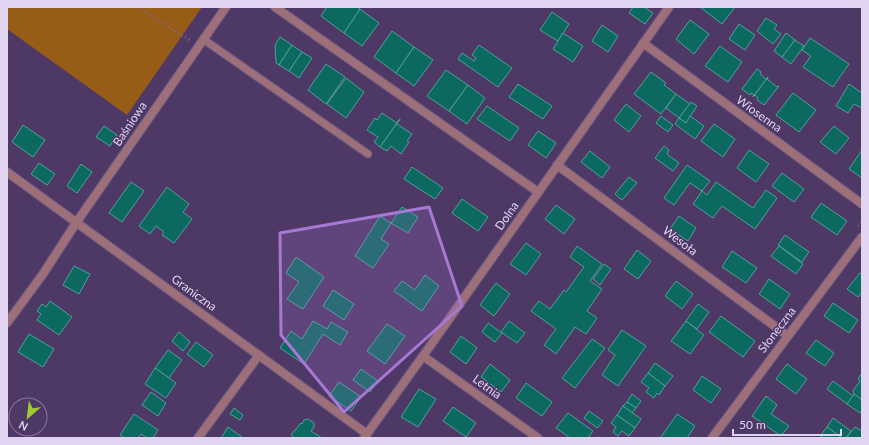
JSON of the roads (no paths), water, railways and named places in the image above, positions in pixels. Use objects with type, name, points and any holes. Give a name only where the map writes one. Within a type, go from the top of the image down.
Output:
[{"type":"street","name":"Baśniowa","points":[[7,323],[43,274],[76,223],[226,7]]},
{"type":"street","points":[[275,7],[538,192]]},
{"type":"street","name":"Dolna","points":[[365,436],[669,7]]},
{"type":"street","name":"Wiosenna","points":[[643,43],[862,204]]},
{"type":"street","name":"Wesoła","points":[[557,165],[788,336]]},
{"type":"street","name":"Graniczna","points":[[7,172],[259,355],[365,436]]},
{"type":"street","name":"Słoneczna","points":[[712,438],[862,237]]},
{"type":"street","points":[[198,438],[259,355]]},
{"type":"street","name":"Letnia","points":[[423,356],[538,438]]},
{"type":"lane","points":[[201,42],[368,154]]}]
